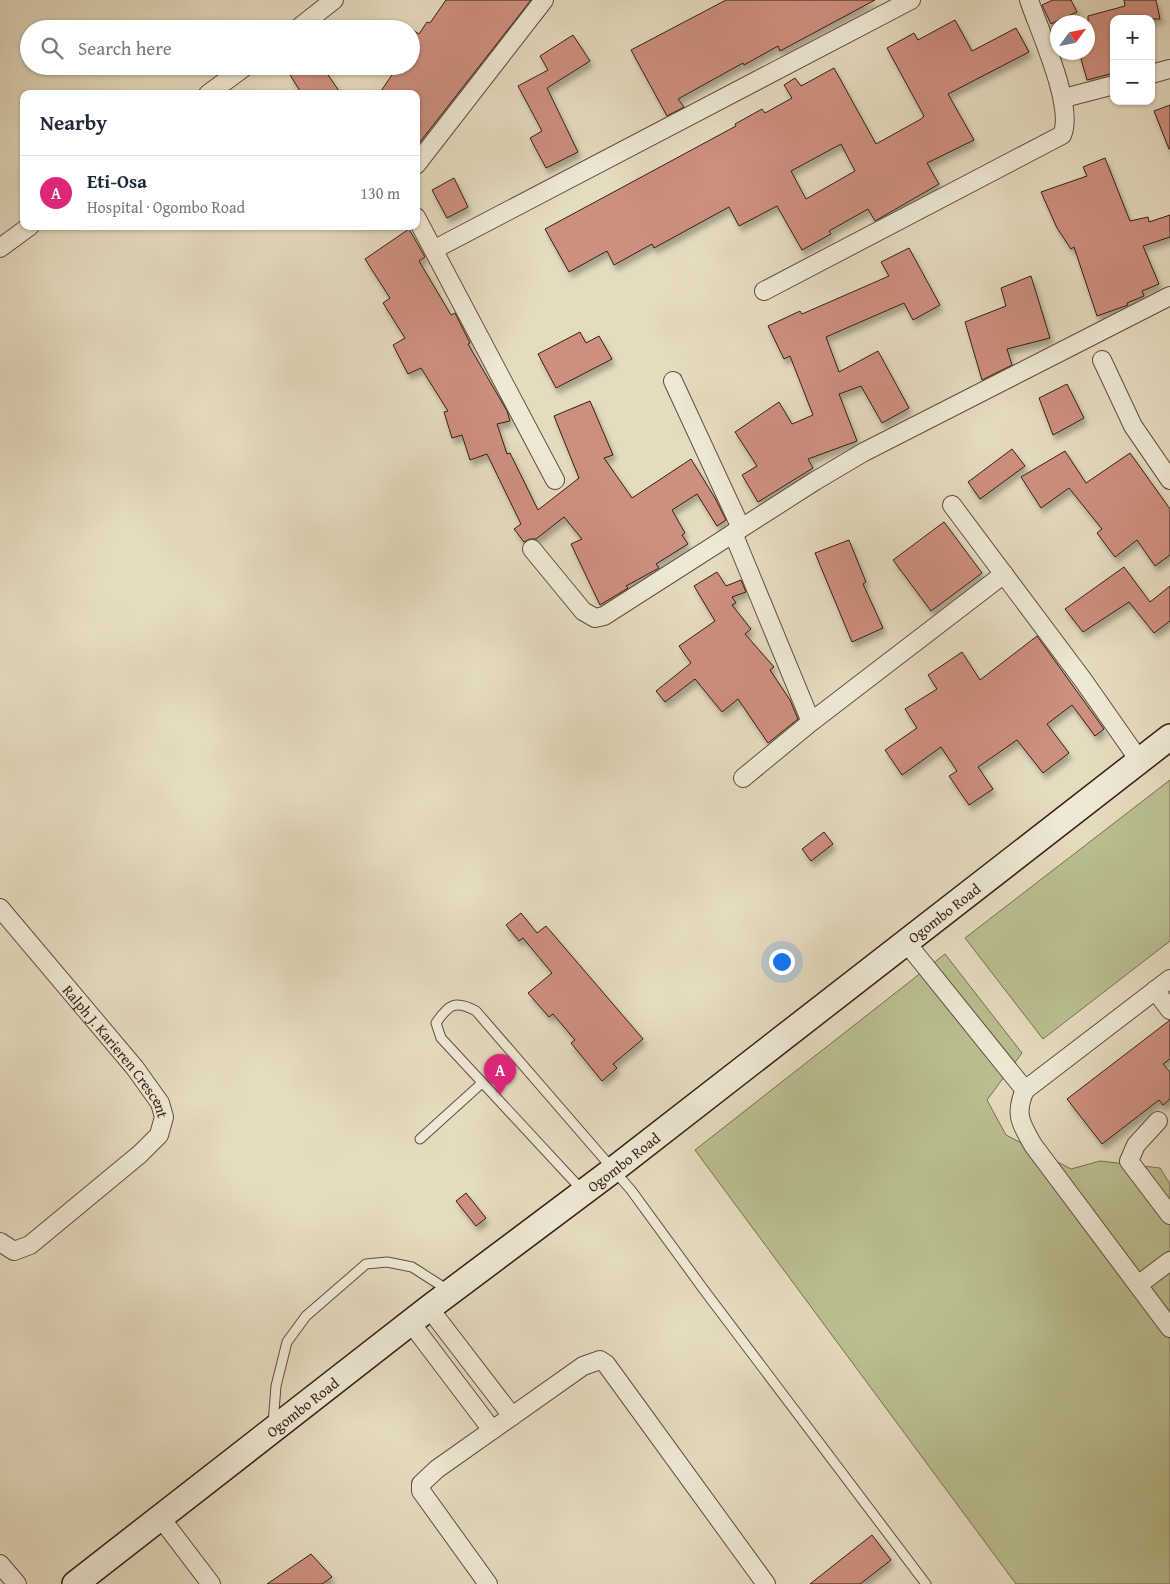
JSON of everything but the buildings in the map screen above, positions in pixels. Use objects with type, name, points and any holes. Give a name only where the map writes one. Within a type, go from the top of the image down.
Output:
[{"type":"main road","name":"Ogombo Road","points":[[75,1584],[450,1292],[613,1170],[1170,737]]},
{"type":"street","points":[[309,20],[334,0]]},
{"type":"street","points":[[420,160],[544,0]]},
{"type":"street","points":[[435,249],[911,0]]},
{"type":"street","points":[[764,291],[1062,136],[1065,124],[1064,98],[1029,0]]},
{"type":"street","points":[[1155,73],[1170,69]]},
{"type":"street","points":[[213,90],[234,75]]},
{"type":"street","points":[[1064,98],[1110,85]]},
{"type":"street","points":[[420,224],[555,480]]},
{"type":"street","points":[[0,248],[25,230]]},
{"type":"street","points":[[532,549],[583,611],[589,616],[599,618],[864,452],[1170,296]]},
{"type":"street","points":[[1102,360],[1133,426],[1170,480]]},
{"type":"street","points":[[674,381],[737,530],[811,722]]},
{"type":"street","points":[[952,505],[1138,760]]},
{"type":"street","points":[[743,778],[811,722],[1004,574]]},
{"type":"street","name":"Ralph J. Karieren Crescent","points":[[0,908],[136,1068],[160,1103],[164,1117],[159,1135],[140,1154],[30,1246],[14,1251],[0,1242]]},
{"type":"street","points":[[905,942],[1025,1090]]},
{"type":"street","points":[[1170,979],[1025,1090],[1019,1103],[1018,1113],[1033,1145],[1170,1328]]},
{"type":"street","points":[[1155,990],[1170,1010]]},
{"type":"street","points":[[1158,1121],[1136,1145],[1130,1161],[1170,1215]]},
{"type":"street","points":[[1138,1285],[1170,1262]]},
{"type":"street","points":[[420,1316],[512,1416]]},
{"type":"street","points":[[420,1316],[492,1430]]},
{"type":"street","points":[[488,1584],[421,1491],[421,1484],[437,1469],[582,1366],[600,1360],[606,1364],[766,1584]]},
{"type":"street","points":[[160,1517],[211,1584]]},
{"type":"street","points":[[0,1564],[17,1584]]},
{"type":"lane","points":[[584,1192],[440,1038],[436,1023],[443,1012],[454,1004],[463,1004],[476,1011],[631,1190],[926,1584]]},
{"type":"lane","points":[[420,1139],[482,1083]]},
{"type":"lane","points":[[273,1430],[276,1386],[287,1342],[306,1316],[366,1264],[387,1262],[412,1267],[450,1292]]},
{"type":"green space","points":[[1170,780],[1170,941],[1043,1039],[965,938]]},
{"type":"green space","points":[[945,954],[1022,1053],[987,1100],[1006,1135],[1071,1169],[1100,1161],[1160,1168],[1170,1184],[1170,1584],[1016,1584],[695,1150]]},
{"type":"place","name":"Eti-Osa","points":[[500,1095]]}]
